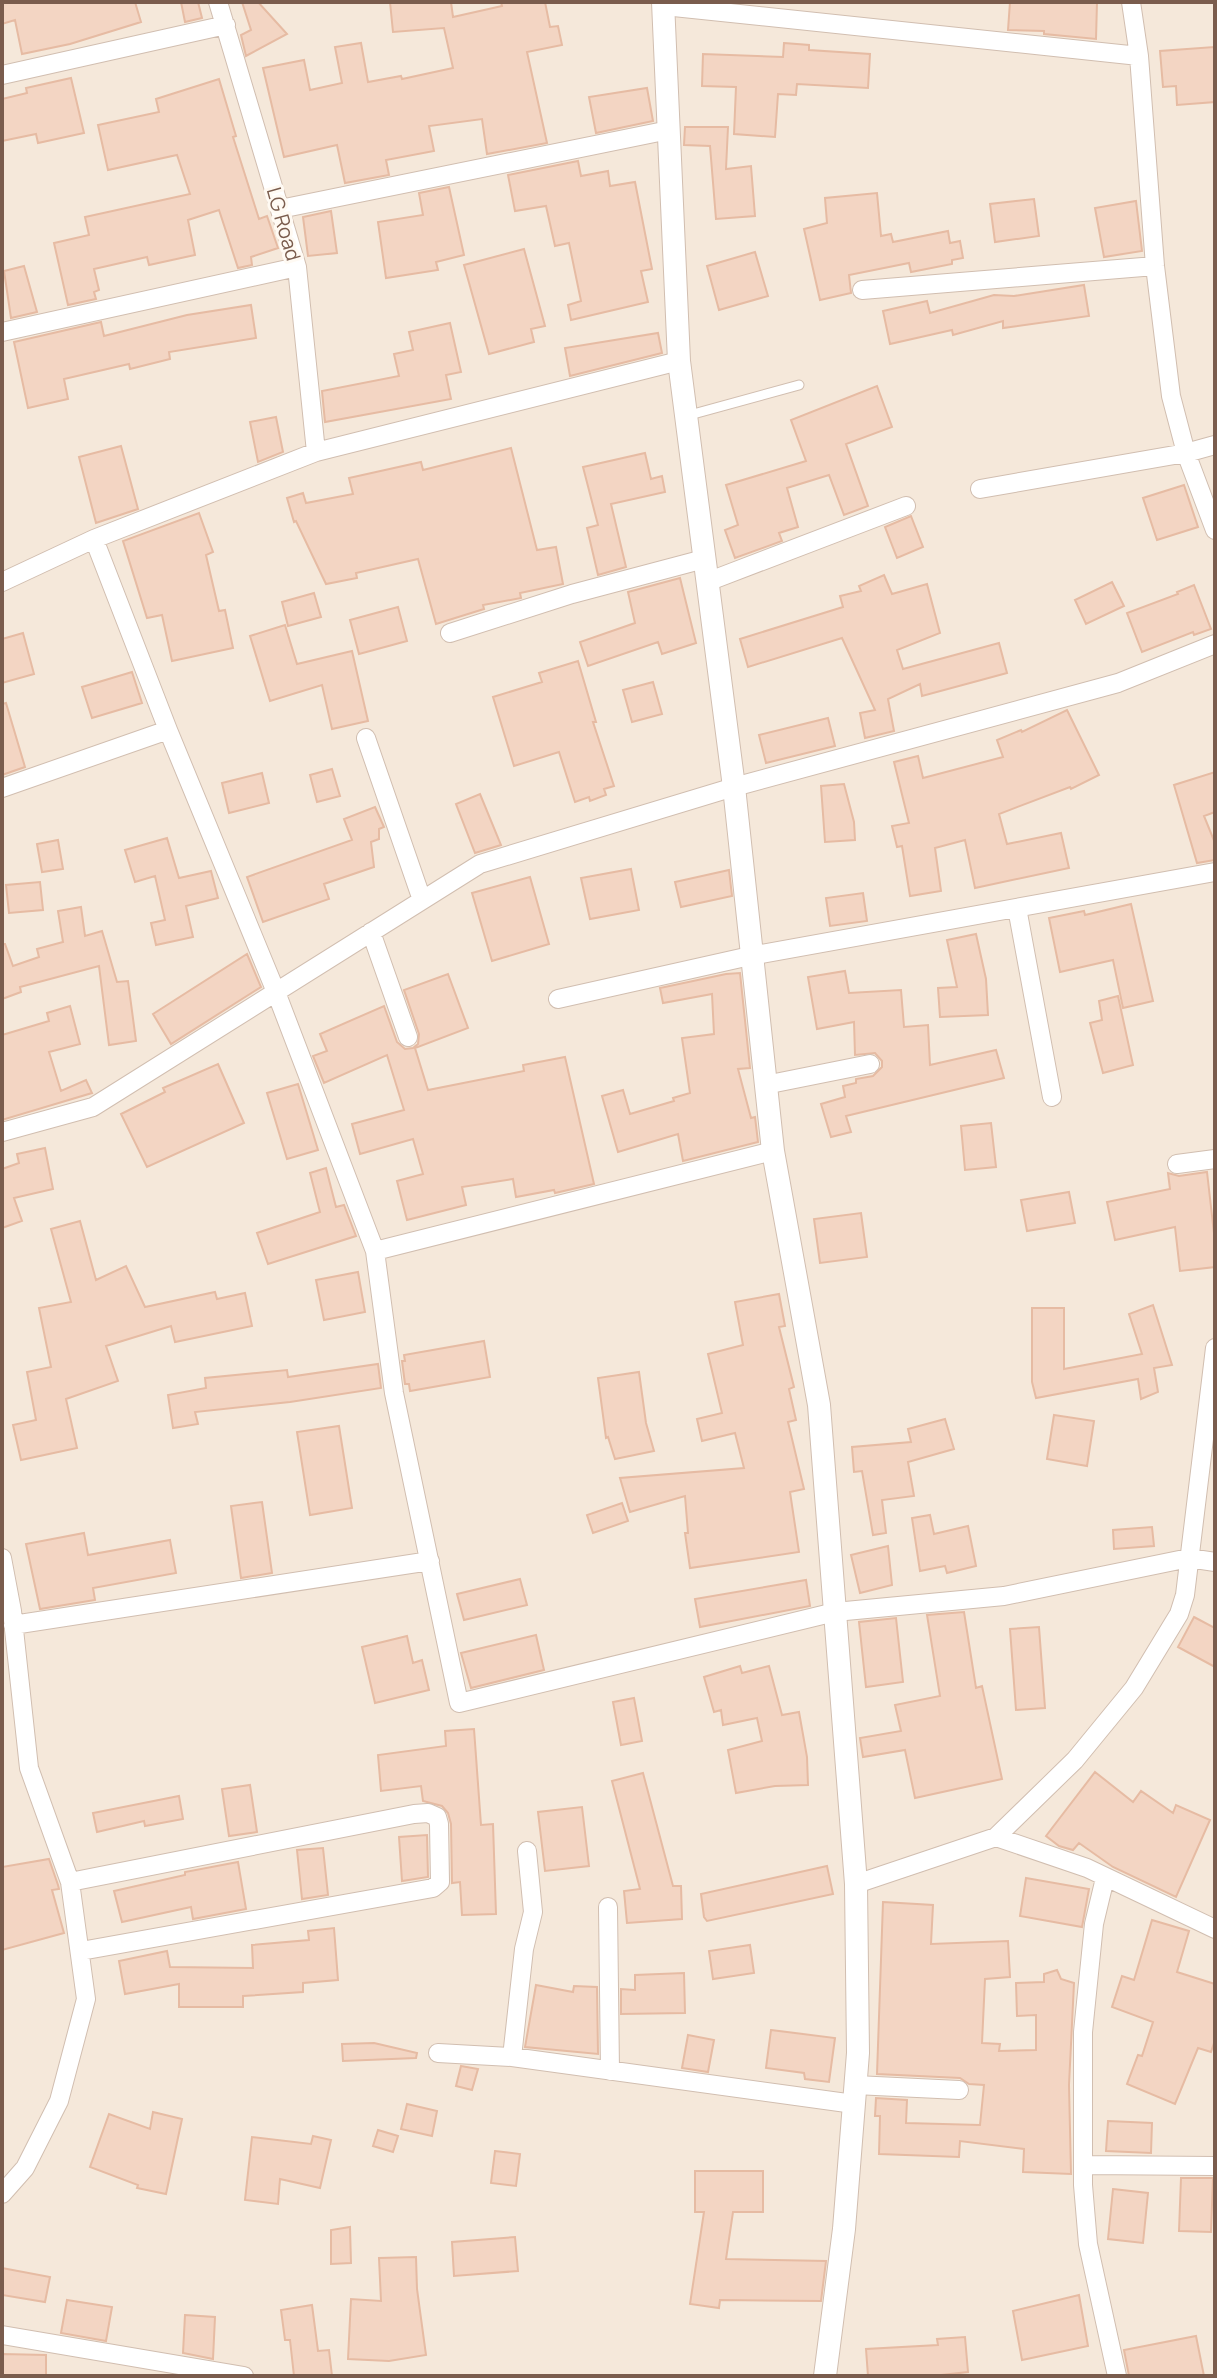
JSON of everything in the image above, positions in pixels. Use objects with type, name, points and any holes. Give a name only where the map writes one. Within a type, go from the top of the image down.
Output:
[{"type":"street","name":"LG Road","points":[[218,2],[297,267],[316,452]]},
{"type":"street","points":[[1131,2],[1139,56],[1155,266],[1171,396],[1186,453],[1215,530]]},
{"type":"street","points":[[825,2376],[844,2229],[858,2053],[856,1884],[819,1405],[773,1151],[734,787],[679,361],[664,4],[1139,56]]},
{"type":"street","points":[[2,75],[226,25]]},
{"type":"street","points":[[280,209],[669,130]]},
{"type":"street","points":[[862,290],[1155,266]]},
{"type":"street","points":[[2,332],[297,267]]},
{"type":"street","points":[[2,582],[94,539],[316,452],[679,361]]},
{"type":"street","points":[[980,489],[1186,453],[1215,445]]},
{"type":"street","points":[[707,582],[906,506]]},
{"type":"street","points":[[94,539],[168,730],[276,992],[375,1251],[394,1393],[459,1703],[835,1612],[1004,1596],[1189,1558],[1215,1562]]},
{"type":"street","points":[[450,633],[572,594],[704,559]]},
{"type":"street","points":[[2,1132],[93,1107],[480,864],[734,787],[1118,683],[1215,644]]},
{"type":"street","points":[[2,788],[168,730]]},
{"type":"street","points":[[366,738],[422,900]]},
{"type":"street","points":[[558,999],[750,956],[1215,872]]},
{"type":"street","points":[[1017,908],[1052,1097]]},
{"type":"street","points":[[371,932],[408,1037]]},
{"type":"street","points":[[765,1085],[870,1064]]},
{"type":"street","points":[[375,1251],[773,1151]]},
{"type":"street","points":[[1177,1164],[1215,1159]]},
{"type":"street","points":[[856,1884],[996,1837],[1075,1760],[1134,1688],[1179,1614],[1185,1595],[1215,1348]]},
{"type":"street","points":[[2,1558],[29,1768],[70,1882],[86,1999],[59,2101],[25,2168],[2,2194]]},
{"type":"street","points":[[9,1616],[430,1561]]},
{"type":"street","points":[[70,1882],[414,1814],[428,1813],[437,1817],[439,1824],[440,1882],[433,1888],[81,1951]]},
{"type":"street","points":[[996,1837],[1087,1868],[1215,1929]]},
{"type":"street","points":[[512,2057],[524,1949],[533,1912],[527,1851]]},
{"type":"street","points":[[1105,1878],[1094,1924],[1083,2032],[1084,2165],[1088,2244],[1117,2376]]},
{"type":"street","points":[[608,1907],[610,2071]]},
{"type":"street","points":[[438,2053],[512,2057],[610,2071],[854,2094],[959,2090]]},
{"type":"street","points":[[1084,2165],[1215,2166]]},
{"type":"street","points":[[2,2335],[244,2376]]},
{"type":"lane","points":[[686,416],[799,385]]},
{"type":"shaded area","points":[[2,2],[1215,2],[1215,2376],[2,2376]]},
{"type":"building","points":[[2,2],[135,2],[141,22],[70,44],[22,54],[15,20],[2,24]]},
{"type":"building","points":[[181,2],[198,2],[202,18],[185,22]]},
{"type":"building","points":[[242,2],[258,2],[287,34],[246,56],[241,35],[251,30]]},
{"type":"building","points":[[390,2],[451,2],[453,17],[502,6],[501,2],[545,2],[550,27],[558,26],[562,45],[527,52],[547,143],[487,154],[482,119],[429,126],[434,151],[386,160],[389,175],[345,183],[337,145],[284,157],[263,68],[304,60],[310,90],[342,83],[335,47],[361,43],[368,82],[401,76],[402,79],[453,68],[444,28],[393,32]]},
{"type":"building","points":[[1010,2],[1097,2],[1096,39],[1044,34],[1044,31],[1008,30]]},
{"type":"building","points":[[784,43],[809,45],[809,50],[870,54],[868,88],[797,84],[796,95],[778,94],[775,137],[734,134],[736,87],[702,86],[703,54],[783,57]]},
{"type":"building","points":[[1214,47],[1215,102],[1177,105],[1176,86],[1163,87],[1160,51]]},
{"type":"building","points":[[71,78],[84,133],[38,143],[36,134],[2,141],[2,99],[27,93],[26,88]]},
{"type":"building","points":[[219,79],[236,136],[233,137],[259,219],[267,216],[278,248],[251,257],[252,265],[238,268],[219,210],[188,220],[195,255],[149,265],[147,257],[94,269],[99,290],[94,292],[96,299],[68,305],[54,243],[89,235],[85,217],[190,194],[177,155],[108,170],[98,125],[159,112],[156,99]]},
{"type":"building","points":[[647,88],[653,121],[596,133],[589,97]]},
{"type":"building","points":[[685,127],[728,127],[726,169],[751,166],[755,216],[716,219],[710,146],[684,145]]},
{"type":"building","points":[[578,161],[581,176],[608,171],[610,186],[635,182],[652,269],[641,271],[648,302],[571,320],[568,305],[581,301],[569,243],[555,246],[546,206],[515,211],[508,175]]},
{"type":"building","points":[[449,187],[464,255],[436,262],[438,270],[386,278],[378,222],[423,215],[419,193]]},
{"type":"building","points":[[877,193],[881,236],[891,234],[893,242],[948,231],[950,243],[960,241],[963,258],[952,260],[952,264],[911,272],[909,263],[849,275],[851,293],[820,300],[804,229],[827,223],[825,198]]},
{"type":"building","points":[[1034,199],[1039,236],[995,242],[990,204]]},
{"type":"building","points":[[1136,201],[1142,251],[1104,257],[1095,208]]},
{"type":"building","points":[[331,211],[337,253],[308,256],[303,217]]},
{"type":"building","points":[[524,249],[545,326],[531,329],[534,342],[489,354],[464,265]]},
{"type":"building","points":[[755,252],[768,296],[719,310],[707,266]]},
{"type":"building","points":[[24,266],[37,312],[11,318],[4,271]]},
{"type":"building","points":[[1084,285],[1089,316],[1003,328],[1003,321],[953,335],[952,330],[890,344],[883,311],[927,301],[930,313],[994,295],[1014,296]]},
{"type":"building","points":[[251,305],[256,338],[169,352],[170,359],[130,369],[129,364],[64,379],[68,399],[28,408],[14,342],[101,322],[104,336],[187,315]]},
{"type":"building","points":[[450,323],[461,372],[446,375],[451,399],[325,422],[322,391],[399,376],[394,354],[413,350],[409,332]]},
{"type":"building","points":[[658,333],[662,353],[570,376],[565,348]]},
{"type":"building","points":[[877,386],[892,427],[846,444],[868,506],[844,515],[829,475],[787,488],[798,527],[779,533],[782,541],[735,558],[725,530],[738,525],[726,485],[806,461],[791,420]]},
{"type":"building","points":[[276,417],[283,452],[258,462],[250,422]]},
{"type":"building","points":[[121,446],[138,509],[96,523],[79,457]]},
{"type":"building","points":[[511,448],[537,550],[556,547],[563,584],[520,593],[521,598],[483,605],[484,609],[436,624],[418,559],[356,573],[357,578],[326,584],[294,522],[287,498],[303,493],[306,503],[353,494],[349,478],[421,462],[423,470]]},
{"type":"building","points":[[645,453],[651,479],[662,476],[665,492],[611,504],[626,567],[598,575],[587,528],[598,525],[583,467]]},
{"type":"building","points":[[1184,485],[1198,527],[1157,540],[1143,498]]},
{"type":"building","points":[[199,513],[213,552],[206,555],[219,611],[225,610],[233,648],[172,661],[162,615],[147,618],[123,541]]},
{"type":"building","points":[[911,516],[923,547],[897,558],[885,527]]},
{"type":"building","points":[[884,575],[892,594],[927,584],[940,633],[897,650],[903,669],[999,643],[1007,673],[922,696],[920,684],[888,699],[894,731],[865,738],[860,713],[875,710],[842,638],[748,667],[740,639],[843,607],[840,596],[861,591],[859,586]]},
{"type":"building","points":[[680,578],[696,643],[662,654],[658,642],[588,666],[580,642],[635,623],[628,592]]},
{"type":"building","points":[[1112,582],[1124,606],[1086,624],[1075,600]]},
{"type":"building","points":[[1194,585],[1211,629],[1194,635],[1193,632],[1142,652],[1127,613]]},
{"type":"building","points":[[314,593],[321,617],[288,626],[282,602]]},
{"type":"building","points":[[398,607],[407,641],[359,654],[350,620]]},
{"type":"building","points":[[285,625],[297,664],[352,651],[368,721],[332,729],[322,685],[270,701],[250,636]]},
{"type":"building","points":[[23,633],[34,674],[2,683],[2,639]]},
{"type":"building","points":[[578,661],[596,722],[593,722],[614,786],[604,789],[606,795],[575,802],[559,752],[514,766],[493,697],[542,682],[539,673]]},
{"type":"building","points":[[132,672],[142,703],[92,718],[82,687]]},
{"type":"building","points":[[653,682],[662,714],[632,722],[623,690]]},
{"type":"building","points":[[6,703],[25,767],[2,775],[2,704]]},
{"type":"building","points":[[1067,710],[1099,775],[1071,789],[999,814],[1007,844],[1061,833],[1069,868],[975,888],[965,840],[935,848],[941,891],[910,896],[902,846],[897,847],[892,826],[909,823],[894,762],[918,756],[923,778],[1003,757],[997,740],[1022,732]]},
{"type":"building","points":[[828,718],[835,746],[766,763],[759,735]]},
{"type":"building","points":[[332,769],[340,796],[317,802],[310,775]]},
{"type":"building","points":[[1215,772],[1215,812],[1204,816],[1215,843],[1215,860],[1197,863],[1174,785]]},
{"type":"building","points":[[262,773],[269,803],[229,813],[222,783]]},
{"type":"building","points":[[844,784],[854,822],[855,840],[825,842],[821,786]]},
{"type":"building","points":[[480,794],[501,845],[475,853],[456,804]]},
{"type":"building","points":[[375,807],[384,827],[379,829],[379,839],[371,842],[374,867],[324,884],[329,899],[263,922],[247,877],[352,840],[344,819]]},
{"type":"building","points":[[167,838],[179,878],[211,871],[218,898],[186,906],[193,937],[156,945],[151,923],[165,920],[155,876],[135,882],[125,850]]},
{"type":"building","points":[[58,840],[63,869],[42,872],[37,844]]},
{"type":"building","points":[[631,869],[639,910],[590,919],[581,878]]},
{"type":"building","points":[[729,870],[732,896],[681,907],[675,882]]},
{"type":"building","points":[[530,877],[549,944],[492,961],[472,893]]},
{"type":"building","points":[[40,882],[43,910],[9,913],[6,885]]},
{"type":"building","points":[[863,893],[867,921],[830,926],[826,898]]},
{"type":"building","points":[[1131,904],[1153,1001],[1123,1008],[1113,960],[1060,972],[1049,918],[1084,911],[1085,915]]},
{"type":"building","points":[[81,907],[85,936],[102,931],[117,982],[128,981],[136,1041],[109,1045],[99,966],[20,987],[21,992],[2,999],[2,944],[5,944],[13,966],[39,957],[37,949],[63,942],[58,911]]},
{"type":"building","points":[[976,934],[986,979],[988,1015],[940,1017],[938,988],[957,987],[947,940]]},
{"type":"building","points":[[247,954],[261,987],[171,1044],[153,1014]]},
{"type":"building","points":[[845,971],[849,993],[901,990],[904,1027],[928,1025],[930,1065],[996,1050],[1004,1078],[846,1116],[851,1132],[831,1137],[821,1104],[845,1097],[843,1086],[856,1083],[856,1079],[873,1076],[882,1067],[882,1061],[875,1053],[855,1055],[854,1022],[817,1029],[808,977]]},
{"type":"building","points":[[740,973],[750,1068],[738,1069],[751,1118],[755,1117],[758,1142],[683,1161],[678,1134],[618,1152],[602,1096],[623,1090],[630,1114],[690,1093],[682,1038],[714,1034],[712,994],[663,1003],[660,988]]},
{"type":"building","points":[[448,974],[468,1028],[415,1048],[428,1090],[524,1071],[523,1065],[565,1057],[594,1184],[555,1193],[554,1190],[516,1197],[513,1179],[462,1187],[466,1205],[407,1220],[397,1181],[423,1174],[413,1139],[360,1154],[352,1124],[404,1110],[387,1055],[324,1083],[313,1056],[327,1051],[320,1034],[384,1006],[397,1042],[405,1049],[413,1048],[418,1044],[419,1034],[404,990]]},
{"type":"building","points":[[1118,996],[1133,1065],[1103,1073],[1090,1023],[1102,1020],[1099,1001]]},
{"type":"building","points":[[70,1006],[80,1044],[49,1052],[61,1091],[86,1080],[92,1093],[2,1120],[2,1035],[49,1021],[47,1013]]},
{"type":"building","points":[[218,1064],[244,1123],[147,1167],[121,1114],[165,1092],[163,1088]]},
{"type":"building","points":[[298,1084],[318,1150],[287,1159],[267,1093]]},
{"type":"building","points":[[991,1123],[996,1167],[965,1170],[961,1126]]},
{"type":"building","points":[[45,1148],[53,1189],[14,1198],[22,1221],[2,1228],[2,1169],[19,1163],[17,1154]]},
{"type":"building","points":[[326,1168],[336,1207],[344,1205],[356,1236],[268,1264],[257,1233],[320,1212],[310,1173]]},
{"type":"building","points":[[1207,1172],[1215,1267],[1180,1271],[1175,1227],[1115,1240],[1107,1202],[1170,1189],[1168,1173],[1179,1176]]},
{"type":"building","points":[[1069,1192],[1075,1223],[1027,1231],[1021,1200]]},
{"type":"building","points":[[861,1213],[867,1257],[820,1263],[814,1219]]},
{"type":"building","points":[[80,1221],[96,1280],[126,1266],[145,1307],[215,1292],[217,1299],[245,1293],[252,1326],[175,1342],[171,1326],[106,1346],[118,1381],[66,1399],[77,1448],[21,1460],[13,1425],[36,1420],[27,1372],[51,1367],[39,1308],[71,1302],[51,1229]]},
{"type":"building","points":[[358,1272],[365,1312],[324,1320],[316,1280]]},
{"type":"building","points":[[779,1294],[785,1326],[779,1327],[794,1387],[789,1389],[796,1420],[788,1422],[804,1489],[790,1492],[799,1552],[690,1568],[685,1533],[688,1533],[685,1496],[630,1512],[620,1478],[744,1468],[735,1433],[702,1441],[697,1419],[722,1413],[708,1354],[743,1345],[735,1302]]},
{"type":"building","points":[[1153,1305],[1172,1365],[1154,1368],[1158,1392],[1141,1399],[1138,1379],[1036,1398],[1032,1382],[1032,1308],[1064,1308],[1064,1369],[1142,1354],[1129,1314]]},
{"type":"building","points":[[484,1341],[490,1377],[410,1391],[409,1384],[405,1384],[404,1355]]},
{"type":"building","points":[[378,1364],[381,1388],[195,1412],[198,1424],[173,1428],[168,1395],[206,1388],[205,1378],[287,1370],[288,1377]]},
{"type":"building","points":[[639,1372],[646,1423],[654,1451],[615,1459],[606,1438],[598,1378]]},
{"type":"building","points":[[1054,1415],[1094,1421],[1087,1466],[1047,1459]]},
{"type":"building","points":[[945,1419],[954,1449],[908,1462],[914,1496],[882,1500],[886,1533],[873,1535],[862,1471],[854,1472],[852,1447],[911,1442],[908,1429]]},
{"type":"building","points":[[339,1426],[352,1508],[310,1515],[297,1432]]},
{"type":"building","points":[[262,1502],[272,1573],[241,1578],[231,1506]]},
{"type":"building","points":[[622,1503],[628,1521],[593,1533],[587,1515]]},
{"type":"building","points":[[930,1515],[934,1534],[968,1526],[976,1566],[947,1573],[945,1566],[920,1571],[912,1518]]},
{"type":"building","points":[[1152,1527],[1154,1546],[1114,1549],[1113,1530]]},
{"type":"building","points":[[84,1533],[88,1555],[170,1540],[176,1573],[93,1588],[95,1600],[40,1609],[26,1544]]},
{"type":"building","points":[[888,1546],[892,1585],[860,1593],[851,1555]]},
{"type":"building","points":[[520,1579],[527,1605],[464,1620],[457,1594]]},
{"type":"building","points":[[806,1580],[810,1606],[700,1627],[695,1599]]},
{"type":"building","points":[[964,1612],[976,1688],[982,1686],[1002,1779],[915,1798],[905,1750],[863,1757],[860,1738],[901,1731],[895,1705],[940,1696],[927,1615]]},
{"type":"building","points":[[1194,1617],[1215,1628],[1215,1667],[1178,1647]]},
{"type":"building","points":[[896,1618],[903,1682],[866,1687],[859,1622]]},
{"type":"building","points":[[1039,1627],[1045,1708],[1016,1710],[1010,1629]]},
{"type":"building","points":[[536,1635],[544,1670],[471,1688],[461,1653]]},
{"type":"building","points":[[407,1636],[413,1663],[422,1660],[429,1690],[375,1703],[362,1647]]},
{"type":"building","points":[[740,1666],[742,1673],[769,1666],[782,1715],[799,1712],[807,1757],[808,1785],[775,1786],[736,1793],[728,1750],[762,1741],[757,1718],[723,1725],[721,1710],[714,1712],[704,1677]]},
{"type":"building","points":[[634,1698],[642,1741],[621,1745],[613,1702]]},
{"type":"building","points":[[474,1729],[481,1825],[493,1824],[496,1914],[462,1915],[460,1882],[452,1883],[448,1813],[442,1806],[423,1801],[421,1786],[381,1791],[378,1755],[446,1746],[445,1731]]},
{"type":"building","points":[[1095,1772],[1133,1802],[1141,1791],[1173,1813],[1176,1805],[1210,1820],[1176,1897],[1113,1867],[1079,1843],[1073,1850],[1059,1846],[1046,1836]]},
{"type":"building","points":[[643,1773],[673,1886],[681,1886],[682,1919],[627,1923],[624,1891],[640,1889],[612,1781]]},
{"type":"building","points":[[250,1785],[257,1832],[229,1836],[222,1789]]},
{"type":"building","points":[[179,1796],[183,1819],[145,1826],[144,1821],[97,1832],[93,1813]]},
{"type":"building","points":[[582,1807],[589,1866],[545,1871],[538,1812]]},
{"type":"building","points":[[427,1835],[428,1877],[402,1881],[399,1837]]},
{"type":"building","points":[[323,1848],[328,1895],[302,1899],[297,1850]]},
{"type":"building","points":[[49,1859],[59,1889],[52,1890],[64,1933],[2,1950],[2,1867]]},
{"type":"building","points":[[238,1862],[246,1909],[193,1919],[191,1907],[122,1922],[114,1891]]},
{"type":"building","points":[[827,1866],[833,1894],[707,1921],[704,1917],[701,1894]]},
{"type":"building","points":[[1026,1878],[1089,1889],[1082,1927],[1020,1916]]},
{"type":"building","points":[[883,1902],[933,1905],[931,1944],[1008,1941],[1010,1977],[985,1979],[982,2043],[1000,2044],[999,2051],[1036,2050],[1036,2015],[1017,2016],[1016,1983],[1044,1982],[1044,1974],[1057,1970],[1061,1979],[1074,1983],[1069,2085],[1071,2174],[1023,2172],[1024,2149],[960,2141],[959,2157],[879,2154],[880,2116],[875,2116],[876,2098],[907,2100],[906,2123],[980,2125],[984,2085],[969,2084],[960,2078],[877,2074]]},
{"type":"building","points":[[1152,1920],[1189,1931],[1177,1972],[1215,1984],[1215,2040],[1211,2052],[1198,2048],[1175,2104],[1127,2084],[1138,2055],[1142,2056],[1153,2022],[1112,2007],[1122,1976],[1134,1980]]},
{"type":"building","points":[[334,1928],[338,1980],[303,1983],[303,1992],[243,1996],[243,2007],[179,2007],[179,1984],[125,1994],[119,1961],[167,1951],[170,1967],[253,1968],[252,1945],[309,1940],[308,1931]]},
{"type":"building","points":[[750,1945],[754,1973],[713,1979],[709,1951]]},
{"type":"building","points":[[684,1973],[685,2013],[621,2014],[621,1989],[635,1990],[635,1975]]},
{"type":"building","points":[[536,1985],[573,1992],[574,1986],[597,1987],[598,2054],[525,2047]]},
{"type":"building","points":[[771,2030],[835,2038],[829,2082],[805,2079],[804,2073],[766,2068]]},
{"type":"building","points":[[688,2035],[714,2040],[708,2072],[682,2068]]},
{"type":"building","points":[[374,2043],[417,2053],[416,2058],[343,2061],[342,2044]]},
{"type":"building","points":[[461,2066],[478,2069],[472,2090],[456,2086]]},
{"type":"building","points":[[407,2104],[437,2111],[432,2136],[401,2129]]},
{"type":"building","points":[[153,2112],[182,2119],[166,2194],[137,2188],[138,2185],[90,2167],[109,2114],[150,2129]]},
{"type":"building","points":[[1108,2121],[1152,2123],[1151,2153],[1106,2151]]},
{"type":"building","points":[[378,2130],[398,2136],[393,2152],[373,2146]]},
{"type":"building","points":[[313,2136],[331,2140],[320,2188],[280,2179],[278,2204],[245,2200],[252,2137],[311,2144]]},
{"type":"building","points":[[495,2151],[520,2154],[516,2186],[491,2183]]},
{"type":"building","points":[[695,2171],[763,2171],[763,2212],[733,2212],[726,2259],[826,2261],[821,2301],[720,2300],[719,2308],[690,2304],[704,2212],[695,2212]]},
{"type":"building","points":[[1181,2178],[1213,2178],[1211,2232],[1179,2231]]},
{"type":"building","points":[[1113,2189],[1148,2193],[1143,2243],[1108,2239]]},
{"type":"building","points":[[350,2227],[351,2263],[331,2264],[331,2230]]},
{"type":"building","points":[[515,2237],[518,2271],[454,2276],[452,2242]]},
{"type":"building","points":[[416,2257],[426,2355],[389,2361],[348,2359],[351,2299],[381,2301],[379,2258]]},
{"type":"building","points":[[2,2268],[50,2277],[45,2302],[2,2295]]},
{"type":"building","points":[[1079,2295],[1088,2346],[1022,2360],[1013,2311]]},
{"type":"building","points":[[67,2300],[112,2307],[106,2341],[61,2333]]},
{"type":"building","points":[[312,2305],[318,2351],[329,2350],[332,2376],[294,2376],[290,2340],[285,2340],[281,2310]]},
{"type":"building","points":[[185,2315],[215,2317],[213,2359],[183,2353]]},
{"type":"building","points":[[1196,2336],[1204,2376],[1129,2376],[1124,2350]]},
{"type":"building","points":[[965,2337],[968,2372],[932,2376],[868,2376],[866,2349],[938,2345],[937,2339]]},
{"type":"building","points":[[2,2354],[46,2355],[46,2376],[2,2376]]}]
